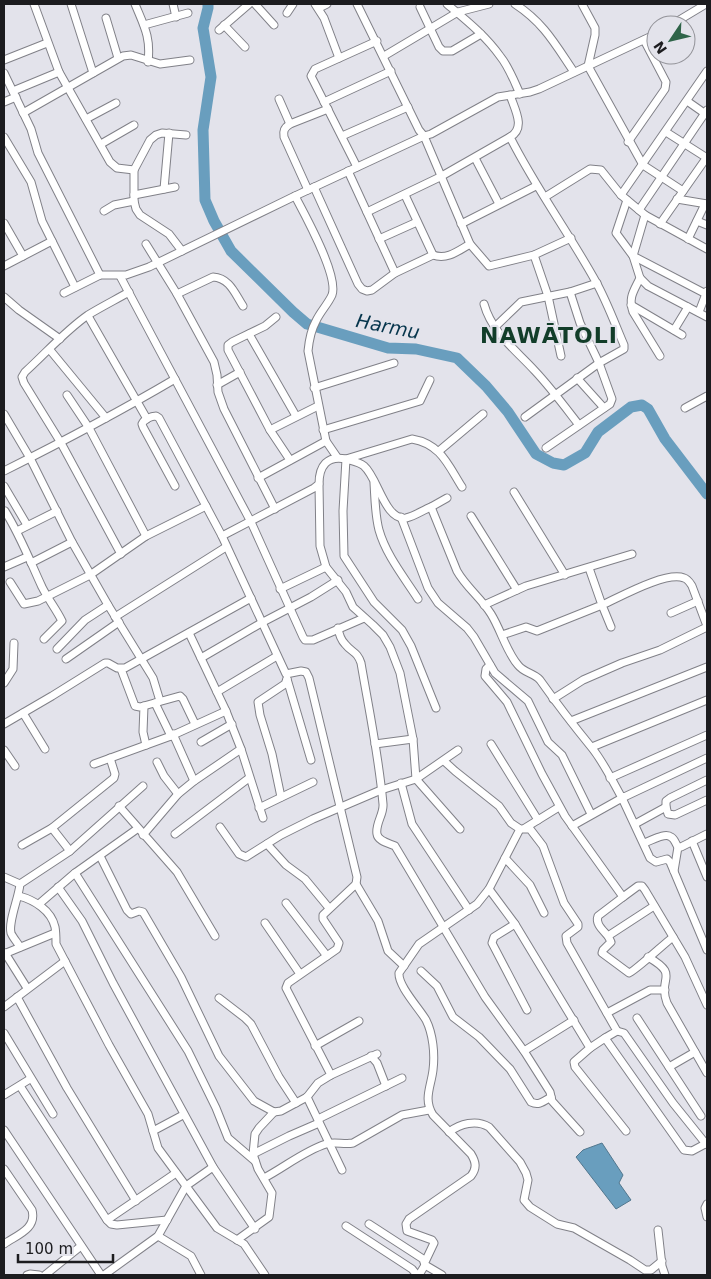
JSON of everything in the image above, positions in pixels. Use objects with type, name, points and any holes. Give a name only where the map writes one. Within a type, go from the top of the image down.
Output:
[{"type":"street","points":[[34,4],[59,72],[113,166],[134,170]]},
{"type":"street","points":[[71,4],[93,73]]},
{"type":"street","points":[[135,4],[149,42],[148,62]]},
{"type":"street","points":[[173,4],[176,17]]},
{"type":"street","points":[[245,46],[222,28],[249,4]]},
{"type":"street","points":[[255,4],[274,25]]},
{"type":"street","points":[[287,13],[293,4]]},
{"type":"street","points":[[327,4],[317,6],[339,58]]},
{"type":"street","points":[[357,4],[377,41],[419,130],[424,136],[470,244],[490,266],[534,255],[571,238]]},
{"type":"street","points":[[447,4],[481,34],[499,54],[520,94]]},
{"type":"street","points":[[384,56],[458,12],[489,4]]},
{"type":"street","points":[[515,4],[533,17],[546,30],[574,72]]},
{"type":"street","points":[[582,4],[595,28],[588,66],[628,142],[643,165],[683,190]]},
{"type":"street","points":[[688,15],[706,4]]},
{"type":"street","points":[[420,7],[443,51],[447,52],[481,34]]},
{"type":"street","points":[[144,25],[188,13]]},
{"type":"street","points":[[106,18],[118,58]]},
{"type":"street","points":[[64,293],[100,275],[120,276],[158,263],[311,188],[431,134],[498,97],[539,89],[644,40],[666,82],[665,89],[628,142]]},
{"type":"street","points":[[357,167],[311,76],[315,69],[377,41]]},
{"type":"street","points":[[4,60],[47,43]]},
{"type":"street","points":[[23,113],[123,56],[131,55],[148,62],[160,64],[190,60]]},
{"type":"street","points":[[324,102],[391,71]]},
{"type":"street","points":[[707,71],[643,165],[624,197],[616,233],[633,256],[640,278],[648,286],[707,318]]},
{"type":"street","points":[[4,102],[14,94],[59,72]]},
{"type":"street","points":[[4,73],[31,129],[38,153],[100,275]]},
{"type":"street","points":[[367,212],[440,177],[515,134],[519,124],[510,95]]},
{"type":"street","points":[[279,99],[290,124]]},
{"type":"street","points":[[633,256],[642,213],[662,177],[706,113],[687,101]]},
{"type":"street","points":[[86,119],[116,103]]},
{"type":"street","points":[[342,136],[408,107]]},
{"type":"street","points":[[328,109],[290,124],[283,132],[284,138],[362,289],[372,290],[395,273],[433,255],[445,257],[470,244]]},
{"type":"street","points":[[101,144],[134,125]]},
{"type":"street","points":[[182,251],[169,234],[140,215],[136,209],[134,170],[150,140],[156,135],[162,132],[186,135]]},
{"type":"street","points":[[660,224],[707,157],[666,132]]},
{"type":"street","points":[[164,189],[170,133]]},
{"type":"street","points":[[4,137],[31,182],[38,211],[74,287]]},
{"type":"street","points":[[510,137],[536,186],[571,238],[597,284],[624,345],[624,349],[599,363],[524,417]]},
{"type":"street","points":[[475,158],[500,204]]},
{"type":"street","points":[[545,197],[594,168],[600,170],[624,197],[642,213],[707,249]]},
{"type":"street","points":[[348,171],[395,273]]},
{"type":"street","points":[[461,224],[536,186]]},
{"type":"street","points":[[104,211],[114,205],[134,198],[175,187]]},
{"type":"street","points":[[405,195],[433,255]]},
{"type":"street","points":[[295,196],[317,239],[334,285],[332,296],[315,322],[308,343],[309,360],[323,430],[326,441],[337,457]]},
{"type":"street","points":[[677,199],[706,204],[688,239]]},
{"type":"street","points":[[697,221],[707,225]]},
{"type":"street","points":[[379,239],[417,222]]},
{"type":"street","points":[[4,223],[23,256]]},
{"type":"street","points":[[4,266],[52,241]]},
{"type":"street","points":[[146,244],[214,362],[217,385],[224,409],[275,509]]},
{"type":"street","points":[[534,255],[548,296],[561,356]]},
{"type":"street","points":[[633,256],[707,293],[699,312]]},
{"type":"street","points":[[120,276],[251,522],[280,589],[305,640],[313,640],[364,618]]},
{"type":"street","points":[[176,294],[214,278],[220,278],[226,280],[243,306]]},
{"type":"street","points":[[640,278],[630,298],[631,305],[633,312],[660,356]]},
{"type":"street","points":[[495,328],[521,302],[570,292],[597,284]]},
{"type":"street","points":[[121,554],[61,443],[22,377],[60,338],[88,316],[128,292]]},
{"type":"street","points":[[546,448],[610,404],[612,399],[599,363],[580,323],[570,292]]},
{"type":"street","points":[[4,297],[19,310],[60,338]]},
{"type":"street","points":[[484,304],[487,315],[495,328],[534,370],[580,425]]},
{"type":"street","points":[[631,305],[682,335]]},
{"type":"street","points":[[674,330],[688,306]]},
{"type":"street","points":[[88,316],[147,419]]},
{"type":"street","points":[[276,317],[264,326],[232,342],[228,345],[228,350],[270,430],[290,460]]},
{"type":"street","points":[[249,334],[296,416]]},
{"type":"street","points":[[50,350],[106,418]]},
{"type":"street","points":[[314,388],[394,363]]},
{"type":"street","points":[[217,385],[240,372]]},
{"type":"street","points":[[577,378],[604,408]]},
{"type":"street","points":[[4,471],[61,443],[175,379]]},
{"type":"street","points":[[323,430],[420,401],[430,380]]},
{"type":"street","points":[[67,395],[88,428],[146,536]]},
{"type":"street","points":[[685,408],[707,396]]},
{"type":"street","points":[[270,430],[318,406]]},
{"type":"street","points":[[4,414],[30,458],[90,575],[153,678],[158,702],[194,781]]},
{"type":"street","points":[[439,451],[483,414]]},
{"type":"street","points":[[175,486],[142,428],[142,424],[153,416],[159,418],[206,506],[263,622],[286,676],[311,760]]},
{"type":"street","points":[[346,459],[412,439],[421,441],[439,451],[462,487]]},
{"type":"street","points":[[258,478],[326,441]]},
{"type":"street","points":[[447,498],[413,515],[397,517],[390,510],[365,467],[337,457],[325,463],[319,474],[320,546],[326,567],[338,580],[353,607],[373,624],[383,635],[390,647],[400,673],[413,739],[416,779],[460,829]]},
{"type":"street","points":[[346,459],[343,511],[344,556],[374,602],[402,630],[411,646],[436,708]]},
{"type":"street","points":[[373,478],[376,517],[382,541],[418,599]]},
{"type":"street","points":[[222,536],[320,484]]},
{"type":"street","points":[[4,486],[27,525]]},
{"type":"street","points":[[514,492],[565,575]]},
{"type":"street","points":[[10,582],[24,604],[38,601],[90,575],[146,536],[206,506]]},
{"type":"street","points":[[431,507],[463,581],[484,605],[519,667],[536,676],[565,716],[572,721],[592,748],[622,798],[653,861],[667,859],[674,871],[707,950]]},
{"type":"street","points":[[4,511],[17,531],[47,596],[62,620],[44,639]]},
{"type":"street","points":[[17,531],[57,511]]},
{"type":"street","points":[[471,516],[517,590]]},
{"type":"street","points":[[401,517],[428,588],[438,603],[467,628],[501,679],[528,701],[548,742],[562,755],[591,814]]},
{"type":"street","points":[[4,567],[29,560],[72,542]]},
{"type":"street","points":[[66,658],[117,619],[226,546]]},
{"type":"street","points":[[484,605],[534,583],[632,554]]},
{"type":"street","points":[[280,589],[326,567]]},
{"type":"street","points":[[589,568],[611,628]]},
{"type":"street","points":[[502,635],[526,627],[537,631],[656,581],[670,577],[684,578],[689,581],[707,626],[660,650],[622,663],[583,680],[553,699]]},
{"type":"street","points":[[201,658],[338,580]]},
{"type":"street","points":[[121,669],[250,598]]},
{"type":"street","points":[[670,613],[698,601]]},
{"type":"street","points":[[57,649],[85,620],[108,605]]},
{"type":"street","points":[[338,628],[345,645],[359,656],[375,744],[383,807],[376,830],[377,836],[381,840],[395,846],[485,997],[524,1051],[550,1092],[554,1104],[580,1132]]},
{"type":"street","points":[[189,632],[232,724],[263,818]]},
{"type":"street","points":[[4,684],[13,669],[14,643]]},
{"type":"street","points":[[217,692],[277,656]]},
{"type":"street","points":[[4,724],[108,662],[121,669],[134,704],[137,707],[180,696],[195,724]]},
{"type":"street","points":[[490,665],[486,669],[485,676],[508,702],[559,807],[623,897]]},
{"type":"street","points":[[572,721],[707,667]]},
{"type":"street","points":[[286,676],[301,671],[306,672],[309,678],[353,855],[357,877],[356,884],[378,921],[388,951],[404,966]]},
{"type":"street","points":[[281,797],[258,702],[285,684],[286,676]]},
{"type":"street","points":[[592,748],[707,700]]},
{"type":"street","points":[[144,706],[143,732],[146,745]]},
{"type":"street","points":[[94,764],[172,735],[226,711]]},
{"type":"street","points":[[23,713],[46,748]]},
{"type":"street","points":[[201,742],[232,724]]},
{"type":"street","points":[[610,778],[707,735]]},
{"type":"street","points":[[375,744],[413,739]]},
{"type":"street","points":[[490,744],[538,820]]},
{"type":"street","points":[[39,904],[75,873],[140,832],[178,794],[241,749]]},
{"type":"street","points":[[4,750],[15,766]]},
{"type":"street","points":[[220,827],[242,857],[246,857],[295,828],[381,790],[416,779],[458,750]]},
{"type":"street","points":[[22,845],[52,828],[114,778],[116,774],[110,758]]},
{"type":"street","points":[[572,826],[622,798],[707,758]]},
{"type":"street","points":[[444,761],[499,806],[511,824],[530,829],[543,846],[564,903],[578,924],[578,927],[568,933],[566,939],[617,1031],[624,1033],[673,1103],[706,1143],[692,1151],[684,1150],[605,1038]]},
{"type":"street","points":[[157,762],[164,776],[178,794]]},
{"type":"street","points":[[175,834],[249,778]]},
{"type":"street","points":[[707,780],[666,800],[666,807],[668,814],[675,815],[707,800]]},
{"type":"street","points":[[259,808],[313,782]]},
{"type":"street","points":[[402,783],[412,824],[469,910]]},
{"type":"street","points":[[20,884],[70,851],[143,786]]},
{"type":"street","points":[[119,806],[177,872],[215,936]]},
{"type":"street","points":[[346,1226],[412,1269],[418,1275],[434,1243],[432,1240],[407,1230],[406,1224],[409,1219],[470,1176],[476,1167],[475,1160],[471,1154],[429,1110],[427,1096],[433,1072],[432,1042],[426,1021],[399,977],[419,944],[477,904],[488,889],[523,828],[559,807]]},
{"type":"street","points":[[635,824],[666,807]]},
{"type":"street","points":[[52,828],[70,851]]},
{"type":"street","points":[[678,846],[681,847],[707,834]]},
{"type":"street","points":[[644,843],[665,835],[670,835],[674,838],[678,846],[674,871]]},
{"type":"street","points":[[692,841],[707,877]]},
{"type":"street","points":[[267,844],[286,865],[305,879],[329,908]]},
{"type":"street","points":[[100,856],[127,910],[131,914],[139,911],[143,912],[153,927],[181,976],[219,1056],[254,1101],[274,1112],[281,1111],[307,1097],[318,1083],[331,1075],[374,1055],[386,1086]]},
{"type":"street","points":[[505,858],[530,885],[544,913]]},
{"type":"street","points":[[75,873],[188,1051],[216,1108],[228,1138],[254,1158],[272,1193],[269,1218],[238,1240]]},
{"type":"street","points":[[4,877],[20,884]]},
{"type":"street","points":[[20,884],[19,896],[12,918],[11,932],[20,947]]},
{"type":"street","points":[[331,1075],[286,988],[288,983],[337,949],[340,943],[323,919],[323,915],[356,884]]},
{"type":"street","points":[[673,937],[648,957],[635,971],[629,973],[602,953],[611,942],[598,923],[597,918],[638,886],[642,886],[654,906],[673,937],[685,957],[707,1005]]},
{"type":"street","points":[[58,887],[82,921],[213,1167],[255,1229]]},
{"type":"street","points":[[488,889],[515,924],[590,1048]]},
{"type":"street","points":[[19,896],[39,904],[52,920],[55,927],[56,944],[148,1114],[158,1148],[218,1228],[244,1244],[265,1275]]},
{"type":"street","points":[[286,903],[327,956]]},
{"type":"street","points":[[608,936],[654,906]]},
{"type":"street","points":[[265,923],[300,974]]},
{"type":"street","points":[[515,924],[494,937],[492,943],[527,1010]]},
{"type":"street","points":[[28,988],[4,954],[55,933]]},
{"type":"street","points":[[648,957],[665,969],[664,996],[707,1073]]},
{"type":"street","points":[[4,1007],[65,960]]},
{"type":"street","points":[[421,971],[437,986],[454,1017],[480,1037],[510,1069],[531,1102],[540,1104],[551,1097]]},
{"type":"street","points":[[607,1013],[650,990],[665,990]]},
{"type":"street","points":[[17,997],[67,1088],[136,1201]]},
{"type":"street","points":[[219,998],[251,1024],[279,1077],[296,1104]]},
{"type":"street","points":[[637,1018],[701,1116]]},
{"type":"street","points":[[524,1051],[574,1020]]},
{"type":"street","points":[[315,1046],[359,1021]]},
{"type":"street","points":[[617,1031],[590,1048],[574,1062],[575,1067],[626,1131]]},
{"type":"street","points":[[4,1032],[52,1114]]},
{"type":"street","points":[[669,1067],[695,1052]]},
{"type":"street","points":[[254,1158],[289,1136],[402,1078]]},
{"type":"street","points":[[4,1095],[30,1079]]},
{"type":"street","points":[[20,1086],[111,1224],[167,1220]]},
{"type":"street","points":[[307,1097],[342,1170]]},
{"type":"street","points":[[264,1178],[311,1150],[329,1143],[354,1143],[402,1115],[429,1110]]},
{"type":"street","points":[[254,1158],[255,1134],[274,1112]]},
{"type":"street","points":[[153,1132],[184,1115]]},
{"type":"street","points":[[449,1132],[466,1124],[486,1125],[520,1162],[526,1173],[528,1180],[524,1195],[525,1204],[557,1224],[574,1228],[645,1270],[651,1270],[662,1261]]},
{"type":"street","points":[[4,1130],[102,1275],[158,1236],[186,1186],[213,1167]]},
{"type":"street","points":[[4,1169],[32,1210],[34,1216],[28,1228],[4,1244]]},
{"type":"street","points":[[107,1220],[176,1173]]},
{"type":"street","points":[[707,1204],[705,1210],[707,1217]]},
{"type":"street","points":[[369,1224],[424,1259],[425,1263],[442,1275]]},
{"type":"street","points":[[658,1230],[665,1275]]},
{"type":"street","points":[[158,1236],[191,1256],[201,1275]]},
{"type":"street","points":[[45,1275],[82,1246]]},
{"type":"street","points":[[27,1275],[39,1275]]},
{"type":"water","points":[[602,1143],[623,1175],[619,1183],[631,1200],[616,1209],[576,1157],[583,1150]]},
{"type":"waterway","name":"Harmu","points":[[208,4],[203,28],[211,77],[203,130],[205,200],[214,221],[231,251],[293,312],[307,324],[388,348],[416,349],[457,358],[486,386],[508,412],[536,454],[553,463],[564,465],[585,453],[598,432],[631,407],[642,405],[648,409],[665,439],[707,494]]},
{"type":"district","name":"NAWĀTOLI","points":[[549,335]]}]
